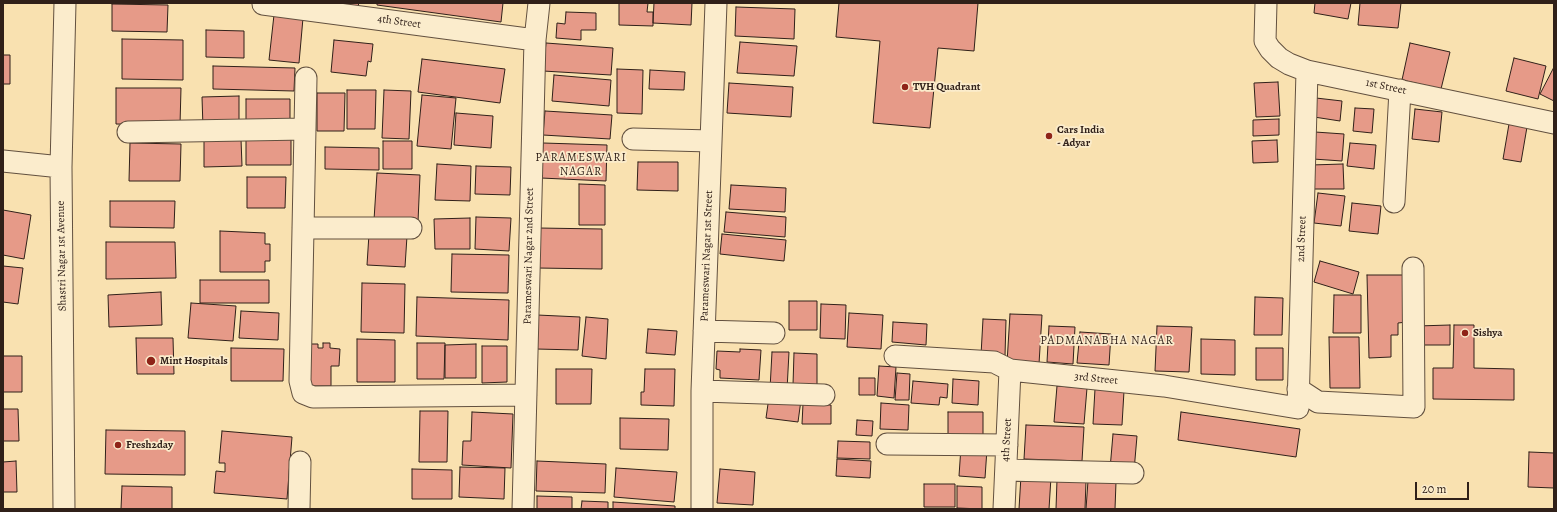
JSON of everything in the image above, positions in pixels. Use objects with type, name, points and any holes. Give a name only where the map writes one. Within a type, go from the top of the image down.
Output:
[{"type":"street","name":"Shastri Nagar 1st Avenue","points":[[64,509],[61,167],[65,3]]},
{"type":"street","name":"Parameswari Nagar 2nd Street","points":[[523,509],[535,40],[539,3]]},
{"type":"street","name":"Parameswari Nagar 1st Street","points":[[702,509],[702,391],[716,3]]},
{"type":"street","name":"1st Street","points":[[1266,3],[1265,41],[1270,49],[1279,58],[1289,64],[1307,70],[1554,123]]},
{"type":"street","name":"4th Street","points":[[263,4],[535,40]]},
{"type":"street","name":"2nd Street","points":[[1298,399],[1307,70]]},
{"type":"street","points":[[306,78],[300,381],[303,394],[313,397],[526,395]]},
{"type":"street","points":[[1394,202],[1400,90]]},
{"type":"street","points":[[128,132],[305,129]]},
{"type":"street","points":[[633,139],[711,141]]},
{"type":"street","points":[[3,161],[61,167]]},
{"type":"street","points":[[303,228],[411,228]]},
{"type":"street","points":[[1298,399],[1318,402],[1414,407],[1412,268]]},
{"type":"street","points":[[704,331],[774,333]]},
{"type":"street","name":"3rd Street","points":[[894,356],[994,362],[1010,370],[1298,399]]},
{"type":"street","name":"4th Street","points":[[1004,509],[1010,370]]},
{"type":"street","points":[[702,391],[824,395]]},
{"type":"street","points":[[887,444],[1007,445]]},
{"type":"street","points":[[299,509],[300,462]]},
{"type":"street","points":[[1006,470],[1133,473]]},
{"type":"building","points":[[333,3],[359,3],[358,6]]},
{"type":"building","points":[[377,3],[503,3],[501,22],[377,5]]},
{"type":"building","points":[[619,3],[648,3],[647,12],[653,12],[653,26],[619,25]]},
{"type":"building","points":[[654,3],[692,3],[691,25],[653,23]]},
{"type":"building","name":"TVH Quadrant","points":[[839,3],[978,3],[974,51],[938,48],[930,128],[873,123],[880,41],[836,37]]},
{"type":"building","points":[[1315,3],[1351,3],[1348,19],[1314,13]]},
{"type":"building","points":[[1360,3],[1401,3],[1398,28],[1358,25]]},
{"type":"building","points":[[112,4],[168,5],[167,32],[112,31]]},
{"type":"building","points":[[736,7],[795,9],[794,39],[735,36]]},
{"type":"building","points":[[566,12],[596,13],[596,30],[581,30],[581,40],[556,38],[557,23],[565,24]]},
{"type":"building","points":[[274,15],[303,18],[299,63],[269,60]]},
{"type":"building","points":[[206,30],[244,31],[244,58],[206,57]]},
{"type":"building","points":[[122,39],[183,40],[183,80],[122,79]]},
{"type":"building","points":[[334,40],[373,44],[371,62],[368,61],[366,76],[331,72]]},
{"type":"building","points":[[740,42],[797,46],[794,76],[737,73]]},
{"type":"building","points":[[546,43],[613,48],[611,75],[543,71]]},
{"type":"building","points":[[1410,43],[1450,52],[1441,89],[1402,80]]},
{"type":"building","points":[[3,55],[10,55],[10,84],[3,84]]},
{"type":"building","points":[[1514,58],[1546,66],[1538,99],[1506,91]]},
{"type":"building","points":[[422,59],[505,69],[500,103],[418,92]]},
{"type":"building","points":[[213,66],[295,68],[294,91],[213,89]]},
{"type":"building","points":[[1554,67],[1554,101],[1540,94]]},
{"type":"building","points":[[617,69],[643,70],[642,114],[617,113]]},
{"type":"building","points":[[650,70],[685,72],[684,90],[649,89]]},
{"type":"building","points":[[554,75],[611,80],[609,106],[552,101]]},
{"type":"building","points":[[1278,82],[1280,116],[1256,117],[1254,83]]},
{"type":"building","points":[[729,83],[793,87],[791,117],[727,113]]},
{"type":"building","points":[[116,88],[181,88],[180,125],[116,124]]},
{"type":"building","points":[[347,90],[376,90],[375,129],[347,129]]},
{"type":"building","points":[[384,90],[411,91],[409,139],[382,138]]},
{"type":"building","points":[[317,93],[345,93],[344,131],[317,131]]},
{"type":"building","points":[[422,95],[456,98],[451,149],[417,146]]},
{"type":"building","points":[[239,96],[239,127],[203,128],[202,97]]},
{"type":"building","points":[[1316,98],[1342,101],[1340,121],[1314,117]]},
{"type":"building","points":[[246,99],[290,99],[290,124],[246,124]]},
{"type":"building","points":[[1355,108],[1374,109],[1372,133],[1353,131]]},
{"type":"building","points":[[1415,109],[1442,112],[1439,142],[1412,139]]},
{"type":"building","points":[[545,111],[612,115],[610,139],[543,135]]},
{"type":"building","points":[[456,113],[493,116],[491,148],[454,145]]},
{"type":"building","points":[[1279,119],[1279,135],[1253,136],[1253,120]]},
{"type":"building","points":[[1509,124],[1527,127],[1521,162],[1503,159]]},
{"type":"building","points":[[1315,132],[1344,134],[1342,161],[1313,159]]},
{"type":"building","points":[[246,136],[291,136],[291,165],[246,165]]},
{"type":"building","points":[[241,139],[242,166],[204,167],[204,140]]},
{"type":"building","points":[[1277,140],[1278,162],[1253,163],[1252,141]]},
{"type":"building","points":[[383,141],[412,141],[412,169],[383,169]]},
{"type":"building","points":[[130,143],[181,144],[180,181],[129,181]]},
{"type":"building","points":[[543,143],[607,145],[606,181],[541,178]]},
{"type":"building","points":[[1350,143],[1376,145],[1374,169],[1347,166]]},
{"type":"building","points":[[325,147],[379,148],[379,170],[325,169]]},
{"type":"building","points":[[638,162],[678,162],[678,191],[637,190]]},
{"type":"building","points":[[437,164],[471,166],[470,201],[435,200]]},
{"type":"building","points":[[1343,164],[1344,189],[1311,189],[1311,165]]},
{"type":"building","points":[[476,166],[511,167],[510,195],[475,194]]},
{"type":"building","points":[[377,173],[420,175],[418,222],[374,220]]},
{"type":"building","points":[[247,177],[286,177],[285,208],[247,208]]},
{"type":"building","points":[[579,184],[605,185],[605,225],[579,225]]},
{"type":"building","points":[[731,185],[786,188],[785,212],[729,209]]},
{"type":"building","points":[[1318,193],[1345,196],[1341,226],[1314,223]]},
{"type":"building","points":[[110,201],[175,201],[174,228],[110,227]]},
{"type":"building","points":[[1352,203],[1381,206],[1378,234],[1349,231]]},
{"type":"building","points":[[3,210],[31,215],[24,259],[3,255]]},
{"type":"building","points":[[726,212],[786,217],[785,237],[724,232]]},
{"type":"building","points":[[476,217],[511,218],[509,251],[475,249]]},
{"type":"building","points":[[470,218],[470,249],[435,249],[434,219]]},
{"type":"building","points":[[538,228],[602,229],[602,269],[537,268]]},
{"type":"building","points":[[220,231],[265,233],[265,244],[270,244],[270,261],[265,261],[265,272],[220,272]]},
{"type":"building","points":[[369,234],[407,236],[405,267],[367,265]]},
{"type":"building","points":[[722,234],[786,240],[784,261],[720,254]]},
{"type":"building","points":[[106,242],[175,242],[176,278],[106,279]]},
{"type":"building","points":[[452,254],[509,255],[508,293],[451,292]]},
{"type":"building","points":[[1320,261],[1359,272],[1353,294],[1314,282]]},
{"type":"building","points":[[3,266],[23,268],[18,304],[3,302]]},
{"type":"building","points":[[1367,275],[1407,275],[1407,322],[1398,323],[1398,335],[1391,335],[1391,357],[1369,358]]},
{"type":"building","points":[[200,280],[269,280],[269,303],[200,303]]},
{"type":"building","points":[[362,283],[405,284],[404,333],[361,332]]},
{"type":"building","points":[[161,292],[162,325],[109,327],[108,295]]},
{"type":"building","points":[[1334,295],[1361,295],[1361,333],[1333,333]]},
{"type":"building","points":[[417,297],[509,300],[508,340],[416,336]]},
{"type":"building","points":[[1255,297],[1283,298],[1282,335],[1254,335]]},
{"type":"building","points":[[789,301],[817,301],[817,330],[789,330]]},
{"type":"building","points":[[191,303],[236,306],[233,341],[188,338]]},
{"type":"building","points":[[821,304],[846,305],[845,339],[820,338]]},
{"type":"building","points":[[241,311],[279,313],[278,340],[239,338]]},
{"type":"building","points":[[849,313],[883,315],[881,349],[847,347]]},
{"type":"building","points":[[1010,314],[1042,315],[1039,364],[1007,363]]},
{"type":"building","points":[[537,315],[580,317],[578,350],[536,349]]},
{"type":"building","points":[[586,317],[608,319],[606,359],[582,356]]},
{"type":"building","points":[[983,319],[1006,320],[1005,356],[981,355]]},
{"type":"building","points":[[893,322],[927,324],[926,345],[892,342]]},
{"type":"building","points":[[1450,325],[1450,345],[1417,345],[1417,326]]},
{"type":"building","points":[[1454,325],[1474,325],[1474,368],[1514,369],[1514,400],[1433,399],[1433,368],[1453,368]]},
{"type":"building","points":[[1049,326],[1075,327],[1073,364],[1047,362]]},
{"type":"building","points":[[1157,326],[1192,327],[1189,372],[1155,371]]},
{"type":"building","points":[[648,329],[677,331],[675,355],[646,353]]},
{"type":"building","points":[[1080,332],[1111,334],[1109,365],[1077,363]]},
{"type":"building","points":[[1329,337],[1359,337],[1360,388],[1330,388]]},
{"type":"building","points":[[136,338],[173,338],[174,374],[137,374]]},
{"type":"building","points":[[357,339],[395,340],[395,382],[357,382]]},
{"type":"building","points":[[1201,339],[1235,340],[1235,375],[1201,374]]},
{"type":"building","points":[[323,343],[330,343],[330,348],[340,349],[339,366],[331,366],[331,386],[309,386],[311,344],[318,344],[318,348],[323,348]]},
{"type":"building","points":[[417,343],[445,343],[444,379],[417,379]]},
{"type":"building","points":[[476,344],[476,378],[445,378],[445,345]]},
{"type":"building","points":[[482,346],[507,346],[507,382],[482,383]]},
{"type":"building","points":[[231,348],[284,349],[283,381],[231,381]]},
{"type":"building","points":[[1256,348],[1283,348],[1283,380],[1256,380]]},
{"type":"building","points":[[740,349],[761,350],[759,380],[720,378],[720,370],[716,369],[717,351],[740,352]]},
{"type":"building","points":[[772,352],[789,352],[787,390],[770,389]]},
{"type":"building","points":[[794,353],[817,354],[817,386],[793,385]]},
{"type":"building","points":[[3,356],[22,356],[22,392],[3,392]]},
{"type":"building","points":[[879,366],[896,367],[894,398],[877,396]]},
{"type":"building","points":[[556,369],[592,369],[591,404],[556,404]]},
{"type":"building","points":[[645,369],[675,369],[674,406],[641,405],[641,392],[644,392]]},
{"type":"building","points":[[897,373],[910,374],[909,400],[895,400]]},
{"type":"building","points":[[859,378],[875,378],[875,395],[859,395]]},
{"type":"building","points":[[953,379],[979,381],[978,405],[952,403]]},
{"type":"building","points":[[913,381],[948,384],[947,398],[940,397],[939,405],[911,403]]},
{"type":"building","points":[[1057,386],[1087,388],[1084,424],[1054,422]]},
{"type":"building","points":[[1095,389],[1124,391],[1122,425],[1093,424]]},
{"type":"building","points":[[769,397],[801,400],[798,422],[766,418]]},
{"type":"building","points":[[881,403],[909,405],[908,430],[880,429]]},
{"type":"building","points":[[803,404],[831,405],[831,424],[802,424]]},
{"type":"building","points":[[3,409],[18,409],[19,441],[3,441]]},
{"type":"building","points":[[420,411],[448,411],[447,462],[419,462]]},
{"type":"building","points":[[472,412],[513,414],[511,468],[462,465],[463,441],[471,441]]},
{"type":"building","points":[[948,412],[983,412],[983,440],[948,440]]},
{"type":"building","points":[[1181,412],[1300,429],[1296,457],[1178,440]]},
{"type":"building","points":[[620,418],[669,419],[668,450],[620,449]]},
{"type":"building","points":[[857,420],[873,421],[872,436],[856,435]]},
{"type":"building","points":[[1026,425],[1084,427],[1082,461],[1024,459]]},
{"type":"building","points":[[106,430],[185,431],[185,475],[105,474]]},
{"type":"building","points":[[222,431],[292,437],[287,499],[214,493],[216,471],[225,472],[225,463],[219,463]]},
{"type":"building","points":[[1113,434],[1137,436],[1134,471],[1110,469]]},
{"type":"building","points":[[838,441],[870,442],[870,459],[837,458]]},
{"type":"building","points":[[961,447],[987,449],[985,478],[959,476]]},
{"type":"building","points":[[1529,452],[1554,453],[1554,488],[1528,487]]},
{"type":"building","points":[[837,459],[871,461],[870,478],[836,476]]},
{"type":"building","points":[[16,461],[17,492],[3,492],[3,462]]},
{"type":"building","points":[[537,461],[606,464],[605,493],[536,491]]},
{"type":"building","points":[[460,467],[505,468],[504,499],[459,497]]},
{"type":"building","points":[[616,468],[677,472],[674,502],[614,497]]},
{"type":"building","points":[[412,469],[452,470],[452,499],[412,499]]},
{"type":"building","points":[[720,469],[755,472],[753,505],[717,503]]},
{"type":"building","points":[[1021,476],[1051,477],[1049,509],[1019,509]]},
{"type":"building","points":[[1057,480],[1086,481],[1085,509],[1056,509]]},
{"type":"building","points":[[1088,481],[1116,482],[1115,509],[1086,509]]},
{"type":"building","points":[[924,484],[955,484],[955,507],[924,507]]},
{"type":"building","points":[[122,486],[172,487],[172,509],[121,509]]},
{"type":"building","points":[[957,486],[982,487],[982,509],[957,508]]},
{"type":"building","points":[[537,496],[572,497],[572,509],[537,509]]},
{"type":"building","points":[[582,501],[608,502],[608,509],[581,509]]},
{"type":"building","points":[[613,502],[675,506],[675,509],[613,509]]},
{"type":"place","name":"TVH Quadrant","points":[[905,87]]},
{"type":"place","name":"Cars India - Adyar","points":[[1049,136]]},
{"type":"place","name":"Sishya","points":[[1465,333]]},
{"type":"place","name":"Mint Hospitals","points":[[151,361]]},
{"type":"place","name":"Fresh2day","points":[[118,445]]},
{"type":"district","name":"PARAMESWARI NAGAR","points":[[581,165]]},
{"type":"district","name":"PADMANABHA NAGAR","points":[[1107,341]]}]
